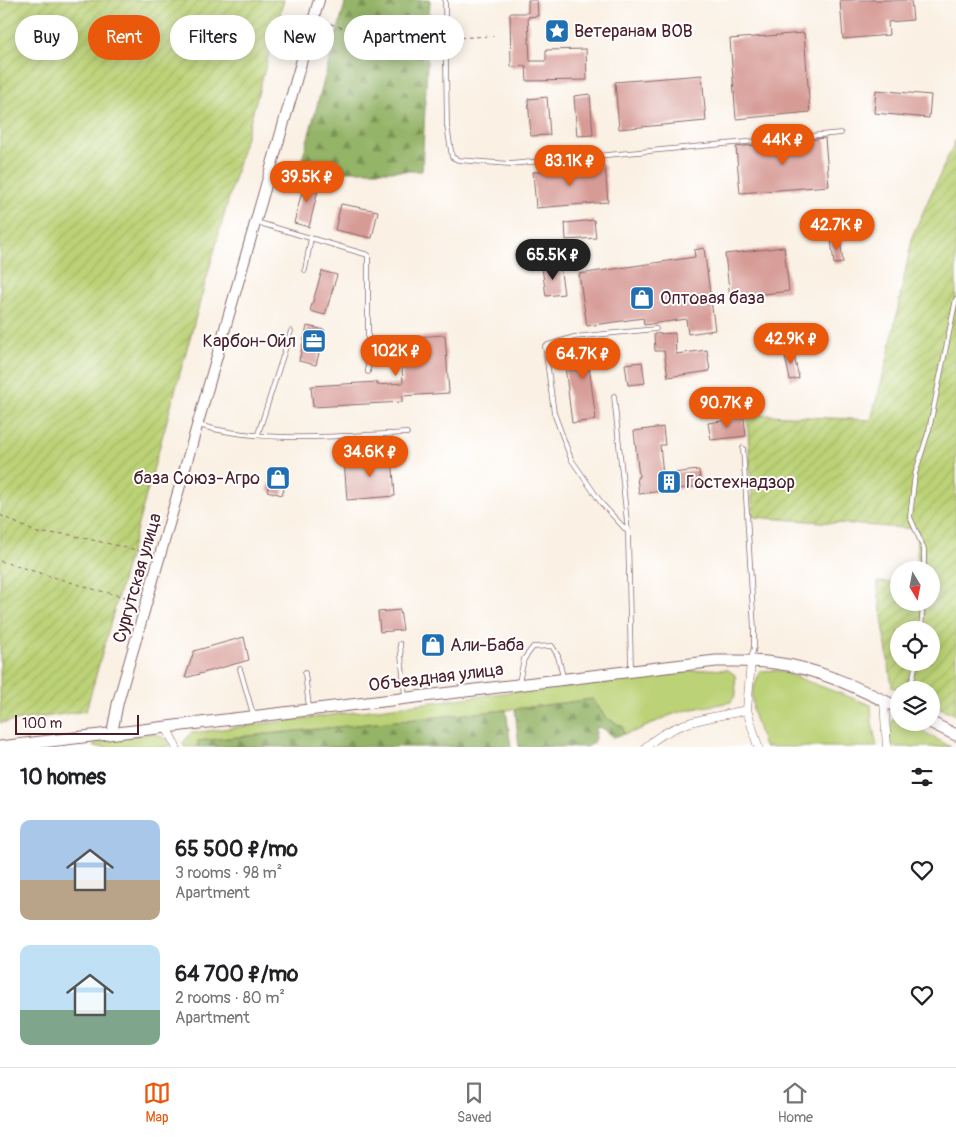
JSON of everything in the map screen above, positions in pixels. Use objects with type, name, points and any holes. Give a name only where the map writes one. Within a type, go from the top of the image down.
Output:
[{"type":"main road","name":"Объездная улица","points":[[0,747],[78,742],[112,733],[716,661],[776,663],[820,674],[890,703]]},
{"type":"main road","points":[[940,727],[956,735]]},
{"type":"street","name":"Сургутская улица","points":[[315,15],[319,0]]},
{"type":"street","name":"Сургутская улица","points":[[112,733],[118,702],[302,60]]},
{"type":"street","points":[[751,661],[747,710],[758,747]]},
{"type":"street","points":[[884,700],[887,747]]},
{"type":"street","points":[[637,747],[649,745],[658,736],[681,724],[747,710]]},
{"type":"street","points":[[166,727],[176,747]]},
{"type":"lane","points":[[445,0],[445,15]]},
{"type":"lane","points":[[446,60],[447,126],[452,157],[458,160],[510,164],[841,133]]},
{"type":"lane","points":[[256,222],[368,254],[368,372]]},
{"type":"lane","points":[[305,270],[311,238]]},
{"type":"lane","points":[[924,561],[924,549],[910,518],[915,474],[929,430],[956,299]]},
{"type":"lane","points":[[628,532],[602,504],[571,459],[554,413],[545,346],[574,337],[656,329]]},
{"type":"lane","points":[[258,434],[291,331]]},
{"type":"lane","points":[[614,396],[628,532],[632,671]]},
{"type":"lane","points":[[198,424],[219,430],[296,438],[407,433]]},
{"type":"lane","points":[[743,448],[754,629],[754,647],[751,661]]},
{"type":"lane","points":[[400,644],[405,698]]},
{"type":"lane","points":[[519,684],[524,659],[533,647],[552,646],[558,656],[564,679]]},
{"type":"lane","points":[[240,668],[254,716]]},
{"type":"lane","points":[[305,673],[310,710]]},
{"type":"path","points":[[464,37],[494,36]]},
{"type":"path","points":[[0,515],[37,533],[66,534],[90,538],[161,556]]},
{"type":"path","points":[[0,561],[93,589],[148,602]]},
{"type":"green space","points":[[0,0],[284,0],[280,15],[265,15],[265,60],[267,60],[86,711],[0,723]]},
{"type":"green space","points":[[346,0],[430,0],[429,15],[344,15],[344,60],[427,60],[422,171],[299,171],[330,60],[334,60],[334,44]]},
{"type":"green space","points":[[956,139],[956,715],[940,708],[940,681],[891,681],[877,582],[890,583],[890,611],[940,611],[940,561],[918,561],[916,529],[753,517],[747,414],[871,420],[888,357],[913,234]]},
{"type":"green space","points":[[707,669],[728,670],[735,675],[736,694],[731,702],[667,716],[624,734],[623,727],[605,717],[593,699],[515,709],[198,741],[198,747],[184,747],[183,743],[191,733]]},
{"type":"green space","points":[[777,670],[871,705],[877,747],[764,747],[753,712],[752,693],[760,671]]},
{"type":"green space","points":[[593,699],[605,717],[623,727],[624,734],[613,737],[604,729],[596,727],[594,741],[586,747],[519,747],[515,709]]},
{"type":"green space","points":[[506,710],[511,747],[198,747],[198,741]]},
{"type":"green space","points":[[890,725],[890,731],[922,731],[951,747],[891,747],[889,726]]},
{"type":"green space","points":[[155,733],[167,740],[169,747],[93,747],[97,740]]},
{"type":"building","points":[[528,0],[537,0],[538,16],[528,17],[530,61],[546,61],[546,50],[586,49],[587,80],[527,81],[526,66],[511,67],[510,13],[528,13]]},
{"type":"building","points":[[840,0],[911,0],[913,20],[888,22],[889,35],[843,39]]},
{"type":"building","points":[[804,33],[810,112],[736,119],[730,39]]},
{"type":"building","points":[[702,75],[706,121],[619,129],[615,82]]},
{"type":"building","points":[[876,90],[931,95],[929,118],[874,113]]},
{"type":"building","points":[[590,94],[593,135],[577,136],[574,96]]},
{"type":"building","points":[[547,97],[550,135],[531,136],[528,99]]},
{"type":"building","points":[[825,138],[829,186],[740,193],[736,147]]},
{"type":"building","points":[[605,166],[608,202],[536,208],[533,172]]},
{"type":"building","points":[[305,179],[320,182],[309,227],[294,223]]},
{"type":"building","points":[[341,204],[378,211],[372,238],[335,230]]},
{"type":"building","points":[[594,220],[596,238],[566,240],[565,223]]},
{"type":"building","points":[[840,238],[843,263],[834,264],[831,239]]},
{"type":"building","points":[[784,247],[789,291],[730,298],[725,254]]},
{"type":"building","points":[[704,248],[715,330],[688,334],[686,319],[644,325],[643,318],[587,326],[579,274],[695,257],[694,250]]},
{"type":"building","points":[[560,266],[564,294],[546,296],[542,268]]},
{"type":"building","points":[[322,271],[337,275],[325,315],[310,311]]},
{"type":"building","points":[[307,326],[325,330],[316,365],[299,361]]},
{"type":"building","points":[[675,333],[676,354],[707,350],[710,371],[668,377],[664,351],[655,351],[654,334]]},
{"type":"building","points":[[445,335],[449,393],[402,396],[402,402],[313,407],[311,386],[377,382],[377,385],[403,383],[400,338]]},
{"type":"building","points":[[587,347],[587,351],[612,348],[614,363],[589,366],[596,420],[572,423],[563,350]]},
{"type":"building","points":[[793,351],[799,378],[790,380],[784,352]]},
{"type":"building","points":[[642,362],[645,383],[628,385],[625,364]]},
{"type":"building","points":[[744,418],[746,436],[711,440],[708,423]]},
{"type":"building","points":[[663,427],[665,445],[660,445],[663,474],[699,470],[701,486],[639,494],[634,431]]},
{"type":"building","points":[[392,456],[395,496],[347,500],[344,460]]},
{"type":"building","points":[[274,468],[289,472],[282,495],[267,491]]},
{"type":"building","points":[[400,610],[403,630],[380,632],[378,612]]},
{"type":"building","points":[[244,637],[249,660],[185,678],[194,651]]},
{"type":"place","name":"Ветеранам ВОВ","points":[[557,31]]},
{"type":"place","name":"Оптовая база","points":[[642,298]]},
{"type":"place","name":"Карбон-Ойл","points":[[314,341]]},
{"type":"place","name":"база Союз-Агро","points":[[278,478]]},
{"type":"place","name":"Гостехнадзор","points":[[669,482]]},
{"type":"place","name":"Али-Баба","points":[[433,645]]}]
